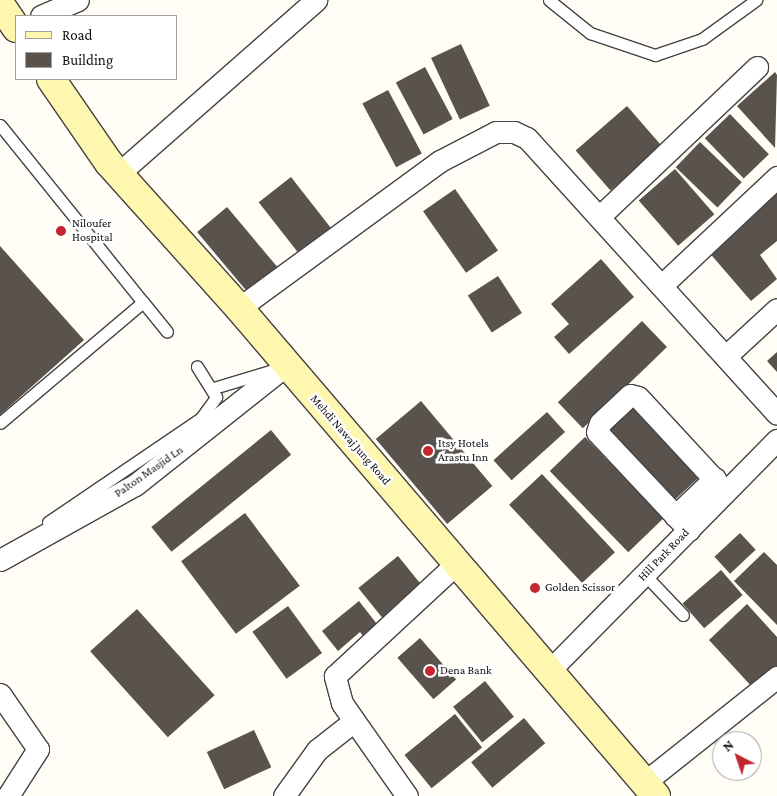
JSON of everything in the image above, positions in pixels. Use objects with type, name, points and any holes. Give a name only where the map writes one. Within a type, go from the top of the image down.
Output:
[{"type":"main road","points":[[0,4],[15,26]]},
{"type":"main road","name":"Mehdi Nawaj Jung Road","points":[[52,80],[118,174],[239,308],[285,366],[551,669],[650,789]]},
{"type":"street","points":[[118,174],[316,0]]},
{"type":"street","points":[[43,15],[76,1]]},
{"type":"street","points":[[599,217],[757,67]]},
{"type":"street","points":[[239,308],[440,162],[496,132],[514,132],[527,138],[777,414]]},
{"type":"street","points":[[662,285],[777,177]]},
{"type":"street","points":[[726,356],[777,309]]},
{"type":"street","name":"Palton Masjid Ln","points":[[0,560],[135,485],[285,366]]},
{"type":"street","points":[[682,523],[597,432],[600,423],[630,395],[638,397],[720,485]]},
{"type":"street","name":"Hill Park Road","points":[[551,669],[645,575],[682,523],[720,485],[777,440]]},
{"type":"street","points":[[407,796],[354,721],[336,691],[336,676],[457,563]]},
{"type":"street","points":[[650,789],[777,677]]},
{"type":"street","points":[[0,694],[38,750],[8,796]]},
{"type":"street","points":[[284,796],[316,750],[354,721]]},
{"type":"lane","points":[[550,0],[590,33],[655,54],[702,39],[756,0]]},
{"type":"lane","points":[[0,125],[167,332]]},
{"type":"lane","points":[[0,423],[143,302]]},
{"type":"lane","points":[[214,388],[285,366]]},
{"type":"lane","points":[[16,544],[201,418],[216,401],[214,388],[197,367]]},
{"type":"lane","points":[[645,575],[683,615]]},
{"type":"building","points":[[461,44],[490,106],[460,120],[431,58]]},
{"type":"building","points":[[425,67],[453,119],[424,135],[396,82]]},
{"type":"building","points":[[775,72],[777,75],[775,148],[737,106]]},
{"type":"building","points":[[388,90],[422,154],[396,167],[362,104]]},
{"type":"building","points":[[627,106],[662,146],[610,191],[576,151]]},
{"type":"building","points":[[730,114],[769,154],[744,179],[705,138]]},
{"type":"building","points":[[700,142],[742,182],[717,207],[676,167]]},
{"type":"building","points":[[675,169],[714,214],[678,246],[639,200]]},
{"type":"building","points":[[291,177],[333,231],[301,256],[259,202]]},
{"type":"building","points":[[455,189],[498,250],[466,273],[423,211]]},
{"type":"building","points":[[777,189],[777,241],[760,255],[777,279],[751,301],[707,250]]},
{"type":"building","points":[[227,207],[279,269],[249,294],[197,232]]},
{"type":"building","points":[[0,246],[84,340],[0,415]]},
{"type":"building","points":[[601,259],[634,297],[569,354],[554,337],[569,324],[551,304]]},
{"type":"building","points":[[498,276],[522,313],[492,333],[468,296]]},
{"type":"building","points":[[642,321],[667,347],[583,428],[558,402]]},
{"type":"building","points":[[777,352],[777,372],[767,361]]},
{"type":"building","points":[[421,401],[492,486],[447,524],[376,439]]},
{"type":"building","points":[[632,403],[700,476],[672,503],[603,430]]},
{"type":"building","points":[[547,412],[565,432],[512,480],[493,460]]},
{"type":"building","points":[[271,430],[291,455],[171,552],[151,527]]},
{"type":"building","points":[[585,437],[663,518],[628,552],[550,471]]},
{"type":"building","points":[[542,474],[615,552],[582,583],[509,505]]},
{"type":"building","points":[[245,513],[300,586],[236,634],[181,561]]},
{"type":"building","points":[[740,533],[756,550],[730,574],[714,557]]},
{"type":"building","points":[[764,552],[777,565],[777,625],[734,581]]},
{"type":"building","points":[[398,556],[422,586],[382,618],[358,588]]},
{"type":"building","points":[[721,570],[743,595],[704,628],[683,603]]},
{"type":"building","points":[[359,601],[380,628],[366,640],[360,632],[338,651],[322,631]]},
{"type":"building","points":[[747,604],[777,637],[777,666],[753,688],[709,640]]},
{"type":"building","points":[[288,606],[322,653],[286,679],[252,632]]},
{"type":"building","points":[[137,609],[215,695],[168,737],[90,651]]},
{"type":"building","points":[[420,638],[456,680],[433,699],[397,658]]},
{"type":"building","points":[[485,681],[514,717],[482,743],[453,707]]},
{"type":"building","points":[[455,714],[482,747],[432,788],[404,755]]},
{"type":"building","points":[[524,718],[545,743],[492,788],[471,762]]},
{"type":"building","points":[[254,730],[271,767],[224,789],[207,752]]},
{"type":"place","name":"Niloufer Hospital","points":[[61,231]]},
{"type":"place","name":"Itsy Hotels Arastu Inn","points":[[428,451]]},
{"type":"place","name":"Golden Scissor","points":[[535,588]]},
{"type":"place","name":"Dena Bank","points":[[430,671]]}]
